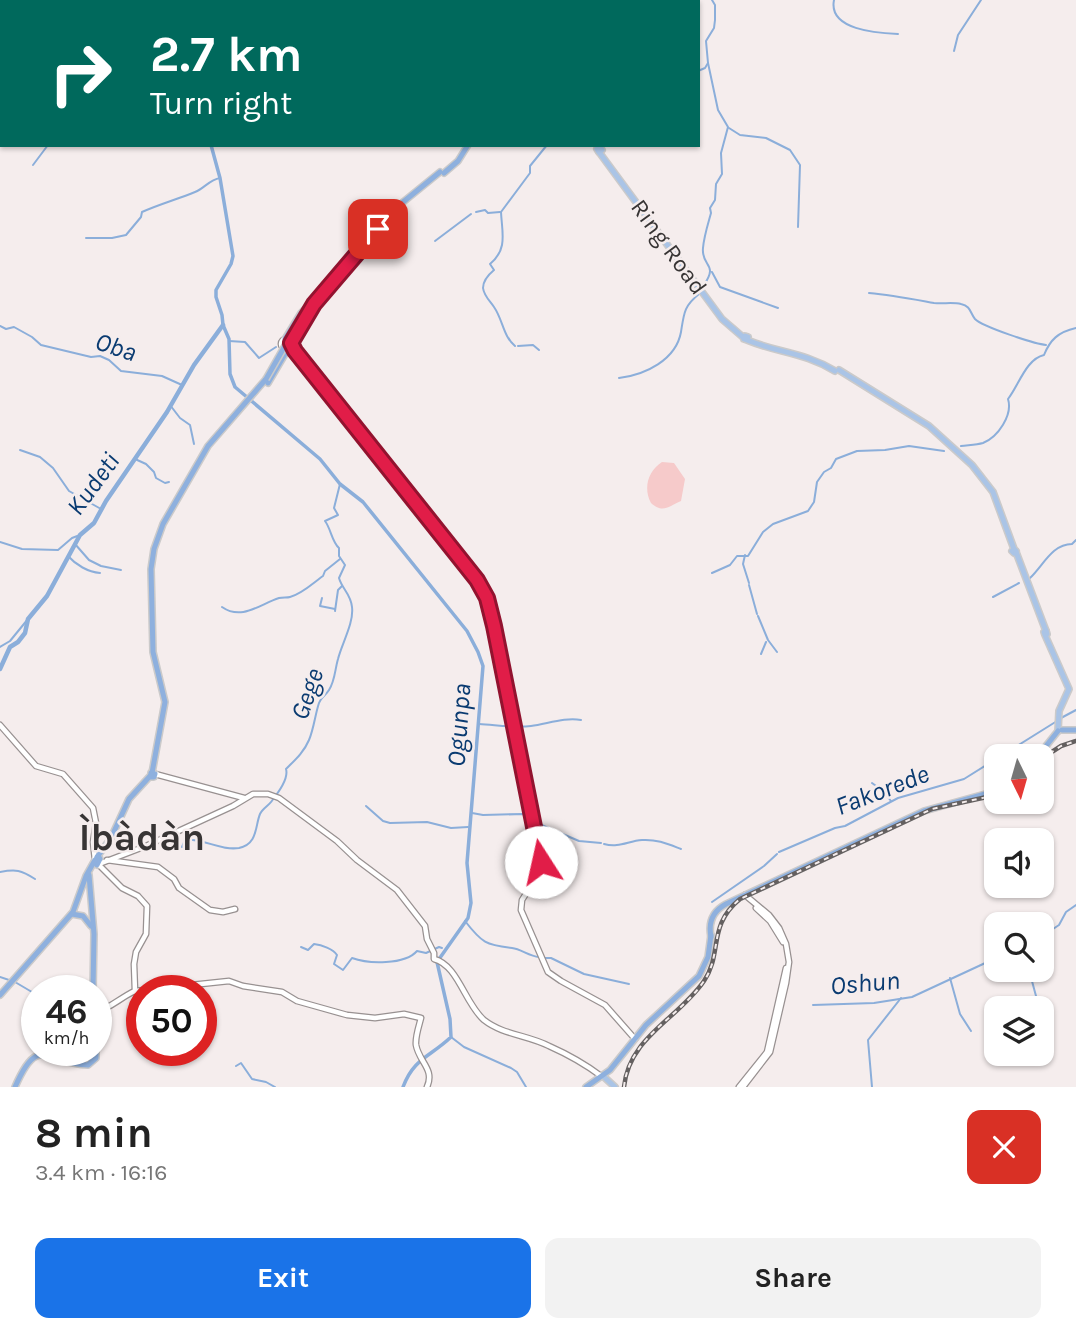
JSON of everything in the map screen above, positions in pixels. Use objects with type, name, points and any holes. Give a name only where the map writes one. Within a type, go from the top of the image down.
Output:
[{"type":"highway","points":[[258,392],[301,313],[382,222],[458,160],[466,147]]},
{"type":"highway","points":[[0,996],[73,913],[89,872],[99,861],[129,799],[153,775],[166,697],[154,658],[151,567],[158,534],[208,446],[267,380],[312,303]]},
{"type":"highway","points":[[258,392],[266,386],[290,347],[312,303]]},
{"type":"highway","points":[[1049,744],[1060,731],[1076,730]]},
{"type":"highway","points":[[588,1085],[602,1076],[665,1006],[701,973],[708,957],[714,918],[728,903],[924,811],[984,794]]},
{"type":"highway","points":[[89,872],[92,975]]},
{"type":"highway","points":[[73,913],[89,921],[93,937]]},
{"type":"highway","points":[[14,1087],[23,1066]]},
{"type":"main road","name":"Ring Road","points":[[598,148],[715,305],[746,338],[807,354],[929,426],[972,465],[991,490],[1046,633],[1071,685],[1071,693],[1060,716],[1060,731]]},
{"type":"main road","points":[[283,342],[290,347],[477,580],[485,594],[541,856],[539,873],[521,904],[521,915],[550,974],[602,1004],[634,1039]]},
{"type":"main road","points":[[290,347],[484,595],[539,853],[539,866],[521,900],[519,910],[545,971],[554,979],[602,1004]]},
{"type":"main road","points":[[0,726],[36,766],[63,774],[93,808],[96,824],[94,848],[99,861],[122,888],[138,896],[147,906],[146,934],[135,959],[135,975]]},
{"type":"main road","points":[[153,775],[244,799]]},
{"type":"main road","points":[[99,861],[146,846],[261,792],[274,796],[337,841],[397,890],[422,922],[433,949],[433,959],[448,966],[472,1006],[486,1021],[512,1034],[549,1045],[602,1076],[613,1087]]},
{"type":"main road","points":[[99,861],[158,867],[174,879],[179,888],[210,910],[223,912],[235,909]]},
{"type":"main road","points":[[520,880],[533,879]]},
{"type":"main road","points":[[741,1087],[770,1052],[789,962],[788,948],[781,931],[768,915],[744,896]]},
{"type":"main road","points":[[217,982],[229,981],[282,992],[297,1001],[352,1016],[375,1018],[400,1014],[421,1018],[416,1043],[430,1076],[426,1087]]},
{"type":"main road","points":[[112,1005],[126,994]]},
{"type":"main road","points":[[559,1045],[559,1052]]},
{"type":"shaded area","points":[[662,462],[674,463],[685,479],[681,501],[663,509],[651,503],[647,492],[650,475]]},
{"type":"waterway","points":[[704,285],[710,273],[703,254],[706,230],[710,208],[715,200],[716,184],[722,174],[721,153],[728,127],[718,110],[708,63],[706,41],[714,28],[715,20],[715,5],[712,0]]},
{"type":"waterway","points":[[834,0],[834,10],[846,24],[867,31],[898,34]]},
{"type":"waterway","points":[[954,51],[958,35],[981,0]]},
{"type":"waterway","points":[[700,70],[708,63]]},
{"type":"waterway","points":[[729,128],[740,135],[766,138],[790,150],[800,165],[798,227]]},
{"type":"waterway","points":[[33,165],[46,147]]},
{"type":"waterway","name":"Ogunpa","points":[[212,147],[220,178],[233,256],[216,290],[216,297],[229,339],[230,374],[235,387],[320,459],[340,484],[363,502],[467,631],[483,666],[467,863],[471,903],[468,918],[437,962],[450,1019],[451,1037],[417,1064],[403,1087]]},
{"type":"waterway","points":[[515,346],[508,338],[483,285],[494,270],[490,264],[502,246],[501,212],[545,147]]},
{"type":"waterway","points":[[86,238],[126,235],[142,212],[195,192],[220,178]]},
{"type":"waterway","points":[[476,212],[500,212]]},
{"type":"waterway","points":[[435,241],[471,214]]},
{"type":"waterway","points":[[712,272],[720,287],[778,308]]},
{"type":"waterway","points":[[869,293],[934,303],[961,304],[969,308],[975,319],[988,326],[1046,345]]},
{"type":"waterway","points":[[619,378],[649,370],[673,351],[688,306],[699,294]]},
{"type":"waterway","name":"Kudeti","points":[[0,669],[10,647],[25,633],[28,619],[47,596],[80,535],[94,523],[167,412],[194,365],[223,325]]},
{"type":"waterway","name":"Oba","points":[[0,326],[6,329],[14,327],[41,345],[91,357],[100,356],[121,371],[162,376],[182,385]]},
{"type":"waterway","points":[[961,446],[983,443],[994,436],[1006,418],[1008,399],[1028,367],[1044,355],[1056,337],[1076,328]]},
{"type":"waterway","points":[[229,341],[245,342],[259,358],[276,347]]},
{"type":"waterway","points":[[518,346],[533,345],[539,350]]},
{"type":"waterway","points":[[170,405],[180,418],[190,425],[194,444]]},
{"type":"waterway","points":[[712,573],[730,565],[737,556],[748,556],[763,532],[773,524],[808,511],[814,502],[817,482],[836,459],[857,451],[909,446],[944,451]]},
{"type":"waterway","points":[[20,450],[40,457],[53,468],[69,491],[101,509]]},
{"type":"waterway","points":[[135,459],[146,464],[156,478],[165,483],[169,482]]},
{"type":"waterway","name":"Gege","points":[[182,847],[185,840],[232,848],[250,843],[261,812],[279,791],[286,777],[286,769],[309,740],[319,703],[333,683],[352,613],[350,599],[339,578],[345,565],[325,521],[338,515],[334,508],[340,484]]},
{"type":"waterway","points":[[0,542],[22,549],[58,550],[80,535]]},
{"type":"waterway","points":[[1030,578],[1053,552],[1076,540]]},
{"type":"waterway","points":[[75,544],[89,560],[101,566],[121,570]]},
{"type":"waterway","points":[[745,555],[743,564],[749,583]]},
{"type":"waterway","points":[[68,556],[82,568],[100,573]]},
{"type":"waterway","points":[[222,607],[229,611],[244,612],[279,598],[294,596],[323,576],[325,571],[340,559]]},
{"type":"waterway","points":[[993,597],[1019,583]]},
{"type":"waterway","points":[[749,585],[757,614]]},
{"type":"waterway","points":[[335,611],[338,590],[342,586]]},
{"type":"waterway","points":[[322,598],[320,606],[335,609]]},
{"type":"waterway","points":[[758,616],[768,640],[777,652]]},
{"type":"waterway","points":[[0,647],[10,641],[28,619]]},
{"type":"waterway","points":[[761,654],[766,642]]},
{"type":"waterway","name":"Fakorede","points":[[1061,718],[1076,710]]},
{"type":"waterway","points":[[479,724],[524,727],[562,720],[581,720]]},
{"type":"waterway","name":"Fakorede","points":[[1020,744],[1057,721]]},
{"type":"waterway","name":"Fakorede","points":[[779,852],[845,826],[898,798],[964,779],[984,766]]},
{"type":"waterway","points":[[872,783],[891,801]]},
{"type":"waterway","points":[[366,806],[383,821],[390,823],[427,822],[451,828],[468,827]]},
{"type":"waterway","points":[[472,813],[523,814],[529,822]]},
{"type":"waterway","points":[[537,823],[579,841],[601,843]]},
{"type":"waterway","points":[[604,844],[647,840],[681,849]]},
{"type":"waterway","name":"Fakorede","points":[[712,902],[777,854]]},
{"type":"waterway","points":[[0,872],[18,871],[35,879]]},
{"type":"waterway","name":"Oshun","points":[[1054,928],[1066,912],[1076,905]]},
{"type":"waterway","points":[[465,921],[485,942],[539,957]]},
{"type":"waterway","points":[[301,947],[308,950],[314,944],[330,949],[337,955],[334,964],[343,970],[352,958],[386,962],[404,959],[417,951],[426,953],[442,948]]},
{"type":"waterway","points":[[544,958],[551,958],[584,974],[629,984]]},
{"type":"waterway","name":"Oshun","points":[[813,1005],[874,1003],[912,997],[984,964]]},
{"type":"waterway","points":[[0,977],[21,986]]},
{"type":"waterway","points":[[950,978],[960,1014],[971,1031]]},
{"type":"waterway","points":[[1032,982],[1036,996]]},
{"type":"waterway","points":[[872,1087],[868,1040],[901,998]]},
{"type":"waterway","points":[[451,1037],[464,1047],[511,1068],[517,1072],[526,1087]]},
{"type":"waterway","points":[[236,1066],[241,1063],[252,1079],[275,1087]]},
{"type":"railway","points":[[1054,751],[1076,741]]},
{"type":"railway","points":[[624,1087],[635,1055],[704,981],[710,971],[723,919],[740,899],[932,809],[984,798]]},
{"type":"district","name":"Ìbàdàn","points":[[142,837]]},
{"type":"route","points":[[378,229],[314,304],[291,343],[477,580],[485,594],[494,626],[541,862]]}]
